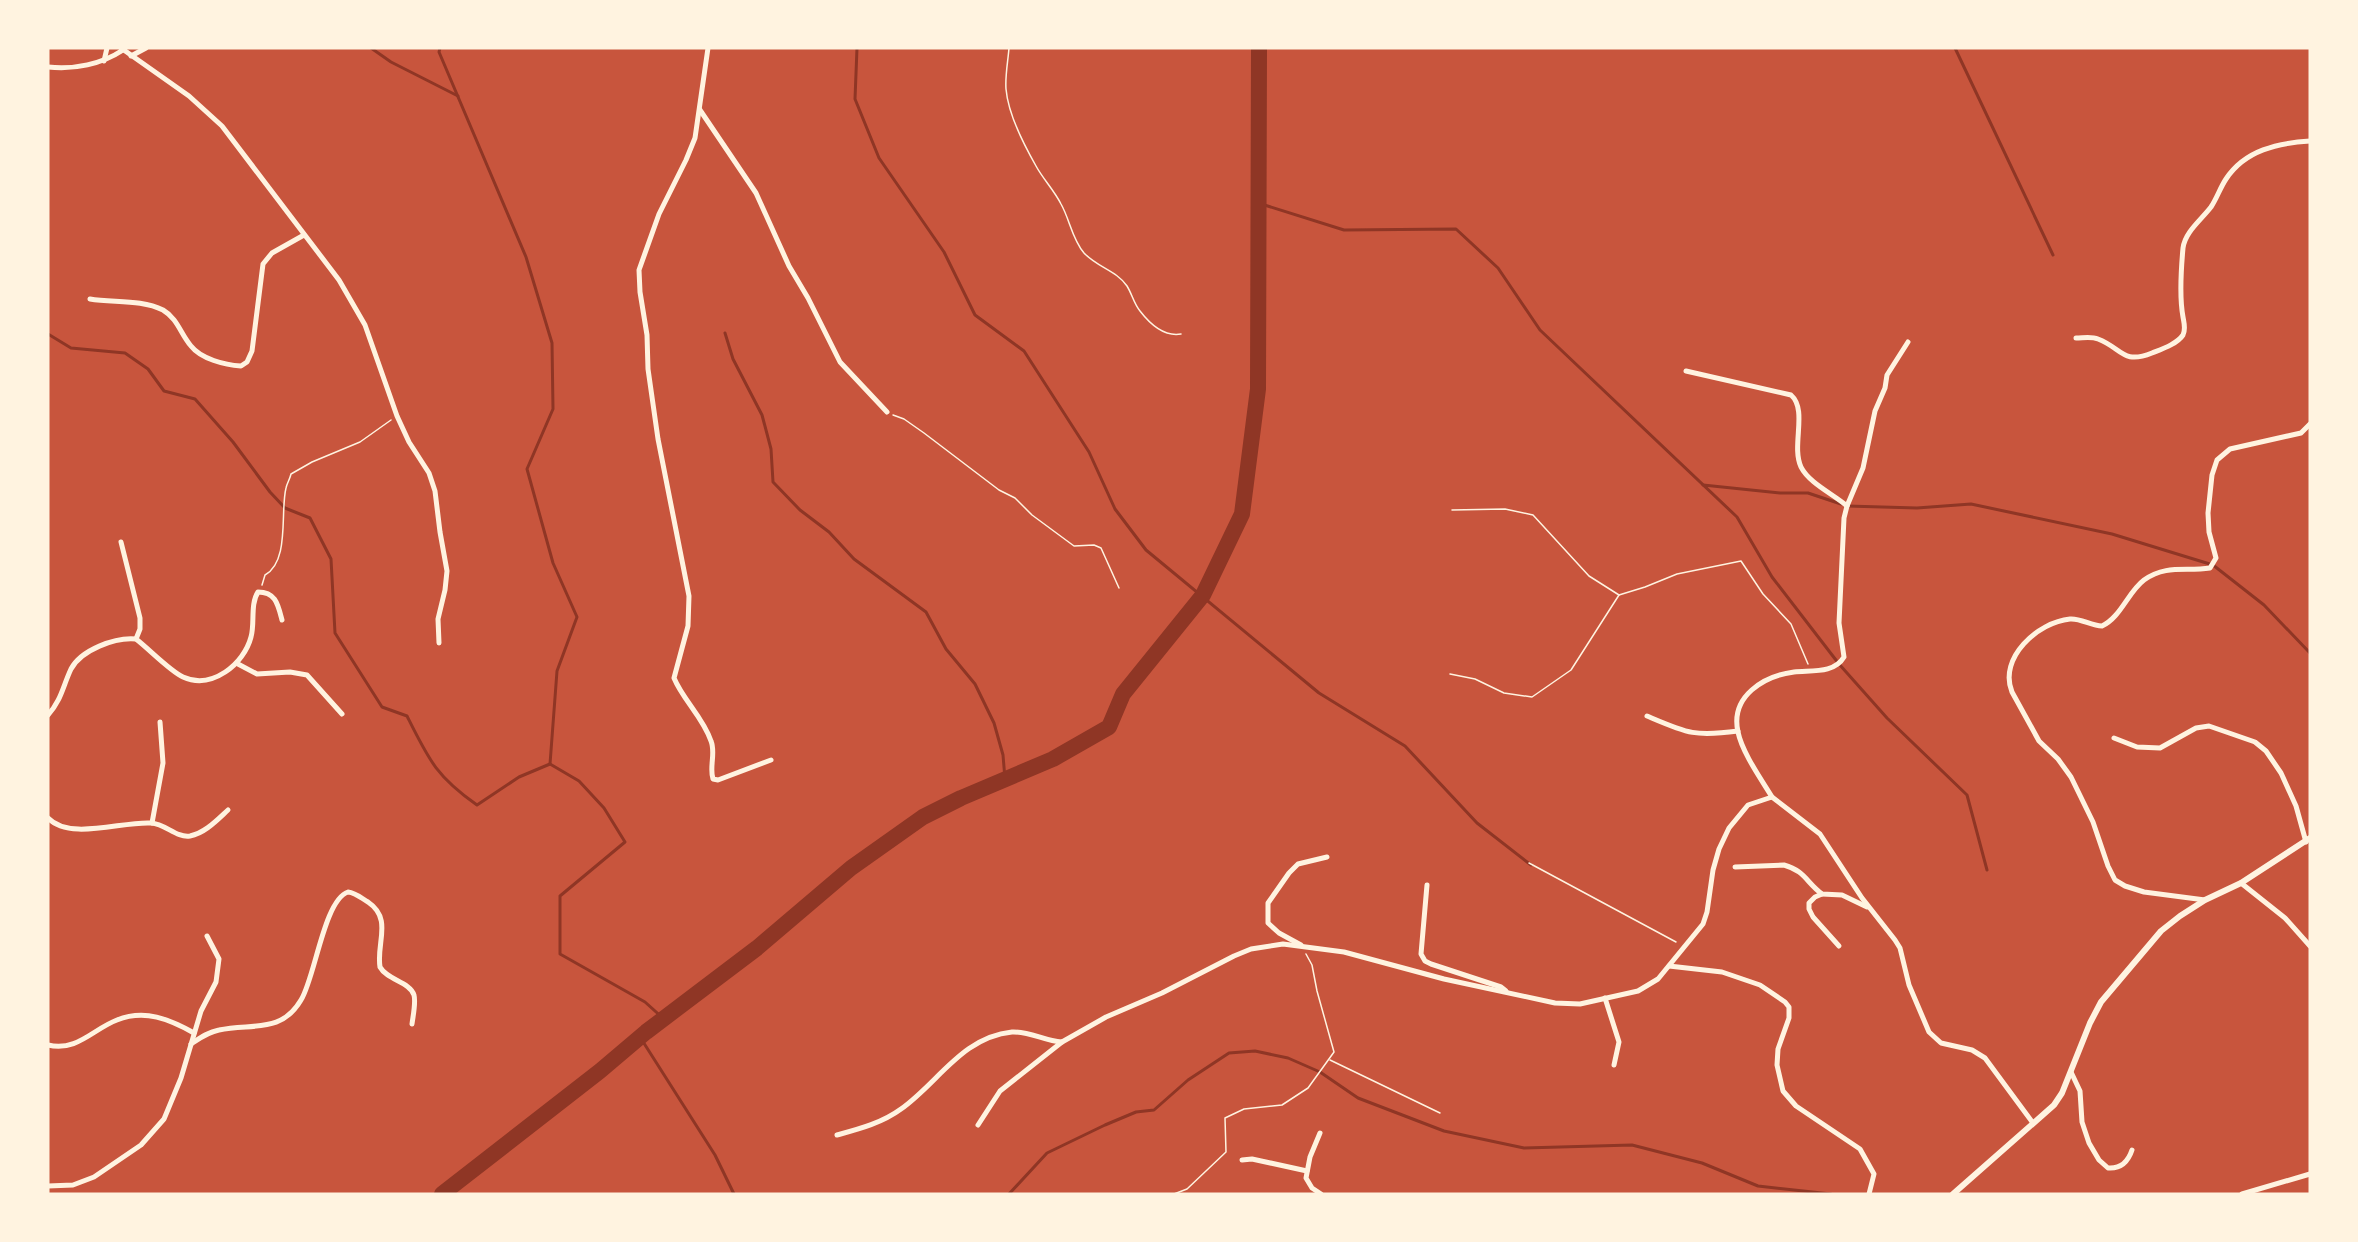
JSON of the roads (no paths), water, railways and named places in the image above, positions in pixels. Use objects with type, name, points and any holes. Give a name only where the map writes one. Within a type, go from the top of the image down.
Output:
[{"type":"street","points":[[104,61],[107,48]]},
{"type":"street","points":[[131,56],[146,48]]},
{"type":"street","points":[[708,48],[700,110],[691,149],[650,236],[642,259],[639,280],[658,439],[689,596],[688,626],[674,678],[708,733],[714,754],[711,773],[713,779],[718,780],[771,760]]},
{"type":"street","points":[[48,67],[63,68],[104,61],[122,49],[189,96],[222,126],[339,280],[354,304],[373,345],[397,416],[409,442],[429,473],[437,500],[447,571],[438,619],[439,643]]},
{"type":"street","points":[[700,110],[756,193],[789,266],[840,362],[887,412]]},
{"type":"street","points":[[2076,338],[2089,337],[2100,340],[2123,356],[2130,358],[2151,354],[2179,339],[2185,328],[2181,302],[2183,249],[2188,234],[2213,204],[2225,180],[2241,162],[2262,149],[2277,144],[2310,141]]},
{"type":"street","points":[[90,299],[142,304],[158,308],[175,320],[191,347],[202,356],[241,366],[248,362],[252,351],[263,264],[272,253],[304,235]]},
{"type":"street","points":[[1908,342],[1887,375],[1885,388],[1875,411],[1863,468],[1846,506],[1839,603],[1839,623],[1844,657],[1834,667],[1786,674],[1767,679],[1750,689],[1740,709],[1738,731],[1772,797],[1820,834],[1900,948],[1909,985],[1929,1032],[1941,1042],[1982,1055],[2033,1123]]},
{"type":"street","points":[[1686,371],[1791,395],[1798,407],[1799,464],[1805,474],[1846,506]]},
{"type":"street","points":[[2205,900],[2144,892],[2115,880],[2093,822],[2071,777],[2037,737],[2008,684],[2009,672],[2022,646],[2044,629],[2071,619],[2102,626],[2111,620],[2146,579],[2177,568],[2210,568],[2216,558],[2209,532],[2208,513],[2212,475],[2217,460],[2224,452],[2238,446],[2304,432],[2310,424]]},
{"type":"street","points":[[2304,432],[2310,437]]},
{"type":"street","points":[[121,542],[140,618],[140,629],[136,639]]},
{"type":"street","points":[[48,715],[62,697],[71,670],[80,658],[112,642],[136,639],[183,676],[195,679],[209,678],[237,664],[250,640],[255,597],[260,591],[275,599],[282,620]]},
{"type":"street","points":[[237,664],[257,674],[290,672],[307,675],[342,714]]},
{"type":"street","points":[[1647,716],[1692,734],[1710,735],[1738,731]]},
{"type":"street","points":[[152,823],[163,763],[160,722]]},
{"type":"street","points":[[1953,1194],[2054,1105],[2062,1093],[2090,1023],[2101,1002],[2161,931],[2205,900],[2241,883],[2308,840],[2281,773],[2266,751],[2255,742],[2209,726],[2196,728],[2160,748],[2137,747],[2114,738]]},
{"type":"street","points":[[978,1125],[1000,1091],[1062,1042],[1106,1017],[1162,993],[1251,949],[1283,944],[1344,952],[1444,979],[1568,1004],[1580,1004],[1638,991],[1658,979],[1703,924],[1713,870],[1719,849],[1729,828],[1748,805],[1772,797]]},
{"type":"street","points":[[48,818],[57,825],[76,829],[152,823],[165,826],[178,835],[189,836],[206,829],[228,810]]},
{"type":"street","points":[[1302,945],[1279,933],[1268,923],[1268,903],[1298,864],[1327,857]]},
{"type":"street","points":[[1735,867],[1791,867],[1802,872],[1822,894]]},
{"type":"street","points":[[2241,883],[2285,918],[2310,946]]},
{"type":"street","points":[[1427,885],[1421,954],[1425,961],[1492,983],[1510,992]]},
{"type":"street","points":[[191,1044],[217,1030],[268,1025],[289,1015],[305,992],[337,900],[343,893],[348,892],[356,894],[380,912],[382,922],[380,968],[412,991],[414,997],[412,1024]]},
{"type":"street","points":[[1839,946],[1813,917],[1809,903],[1813,898],[1822,894],[1842,895],[1872,909]]},
{"type":"street","points":[[54,1194],[51,1186],[73,1185],[94,1177],[125,1157],[151,1135],[164,1119],[188,1058],[201,1011],[214,986],[218,970],[217,952],[207,936]]},
{"type":"street","points":[[1670,966],[1722,972],[1760,985],[1785,1002],[1789,1007],[1789,1018],[1778,1049],[1777,1065],[1781,1087],[1796,1106],[1860,1149],[1874,1174],[1869,1194]]},
{"type":"street","points":[[1605,998],[1620,1042],[1614,1065]]},
{"type":"street","points":[[48,1045],[69,1046],[89,1037],[116,1020],[141,1015],[164,1018],[194,1033]]},
{"type":"street","points":[[837,1135],[866,1127],[901,1109],[951,1061],[984,1039],[1015,1032],[1062,1042]]},
{"type":"street","points":[[2071,1072],[2080,1091],[2082,1122],[2089,1143],[2099,1160],[2108,1168],[2117,1167],[2127,1160],[2132,1150]]},
{"type":"street","points":[[1320,1132],[1307,1171],[1309,1184],[1321,1194]]},
{"type":"street","points":[[1242,1160],[1252,1159],[1307,1171]]},
{"type":"street","points":[[2242,1194],[2310,1174]]},
{"type":"waterway","points":[[371,48],[391,62],[458,96]]},
{"type":"waterway","points":[[440,48],[439,52],[526,257],[552,343],[553,409],[527,469],[553,563],[577,617],[557,671],[550,764]]},
{"type":"waterway","points":[[857,48],[855,99],[879,158],[944,252],[975,315],[1024,351],[1089,452],[1115,509],[1146,550],[1319,693],[1405,746],[1477,823],[1531,865]]},
{"type":"waterway","points":[[442,1194],[600,1071],[646,1032],[757,948],[851,868],[923,817],[961,798],[1053,759],[1109,727],[1123,694],[1203,595],[1242,514],[1258,389],[1259,48]]},
{"type":"waterway","points":[[1955,48],[2053,255]]},
{"type":"waterway","points":[[1258,203],[1344,230],[1456,229],[1498,268],[1540,330],[1737,517],[1772,577],[1839,664],[1887,718],[1967,795],[1987,870]]},
{"type":"waterway","points":[[725,333],[733,359],[762,415],[771,449],[773,482],[800,510],[829,532],[854,559],[926,612],[946,649],[975,684],[994,723],[1003,755],[1005,779]]},
{"type":"waterway","points":[[48,334],[71,348],[125,353],[148,369],[164,391],[195,399],[233,442],[270,492],[285,508],[310,518],[331,559],[335,633],[382,707],[407,716],[435,766],[463,795],[477,805],[519,777],[550,764],[579,781],[604,808],[625,842],[560,896],[560,954],[645,1002],[664,1019]]},
{"type":"waterway","points":[[1703,485],[1780,493],[1808,493],[1841,504]]},
{"type":"waterway","points":[[1847,506],[1917,508],[1971,504],[2112,534],[2213,565],[2264,605],[2310,653]]},
{"type":"waterway","points":[[640,1037],[715,1155],[734,1194]]},
{"type":"waterway","points":[[1009,1194],[1047,1153],[1136,1112],[1154,1110],[1188,1080],[1229,1053],[1255,1051],[1288,1058],[1320,1072],[1358,1098],[1444,1131],[1524,1148],[1632,1145],[1702,1163],[1758,1186],[1831,1194]]}]
